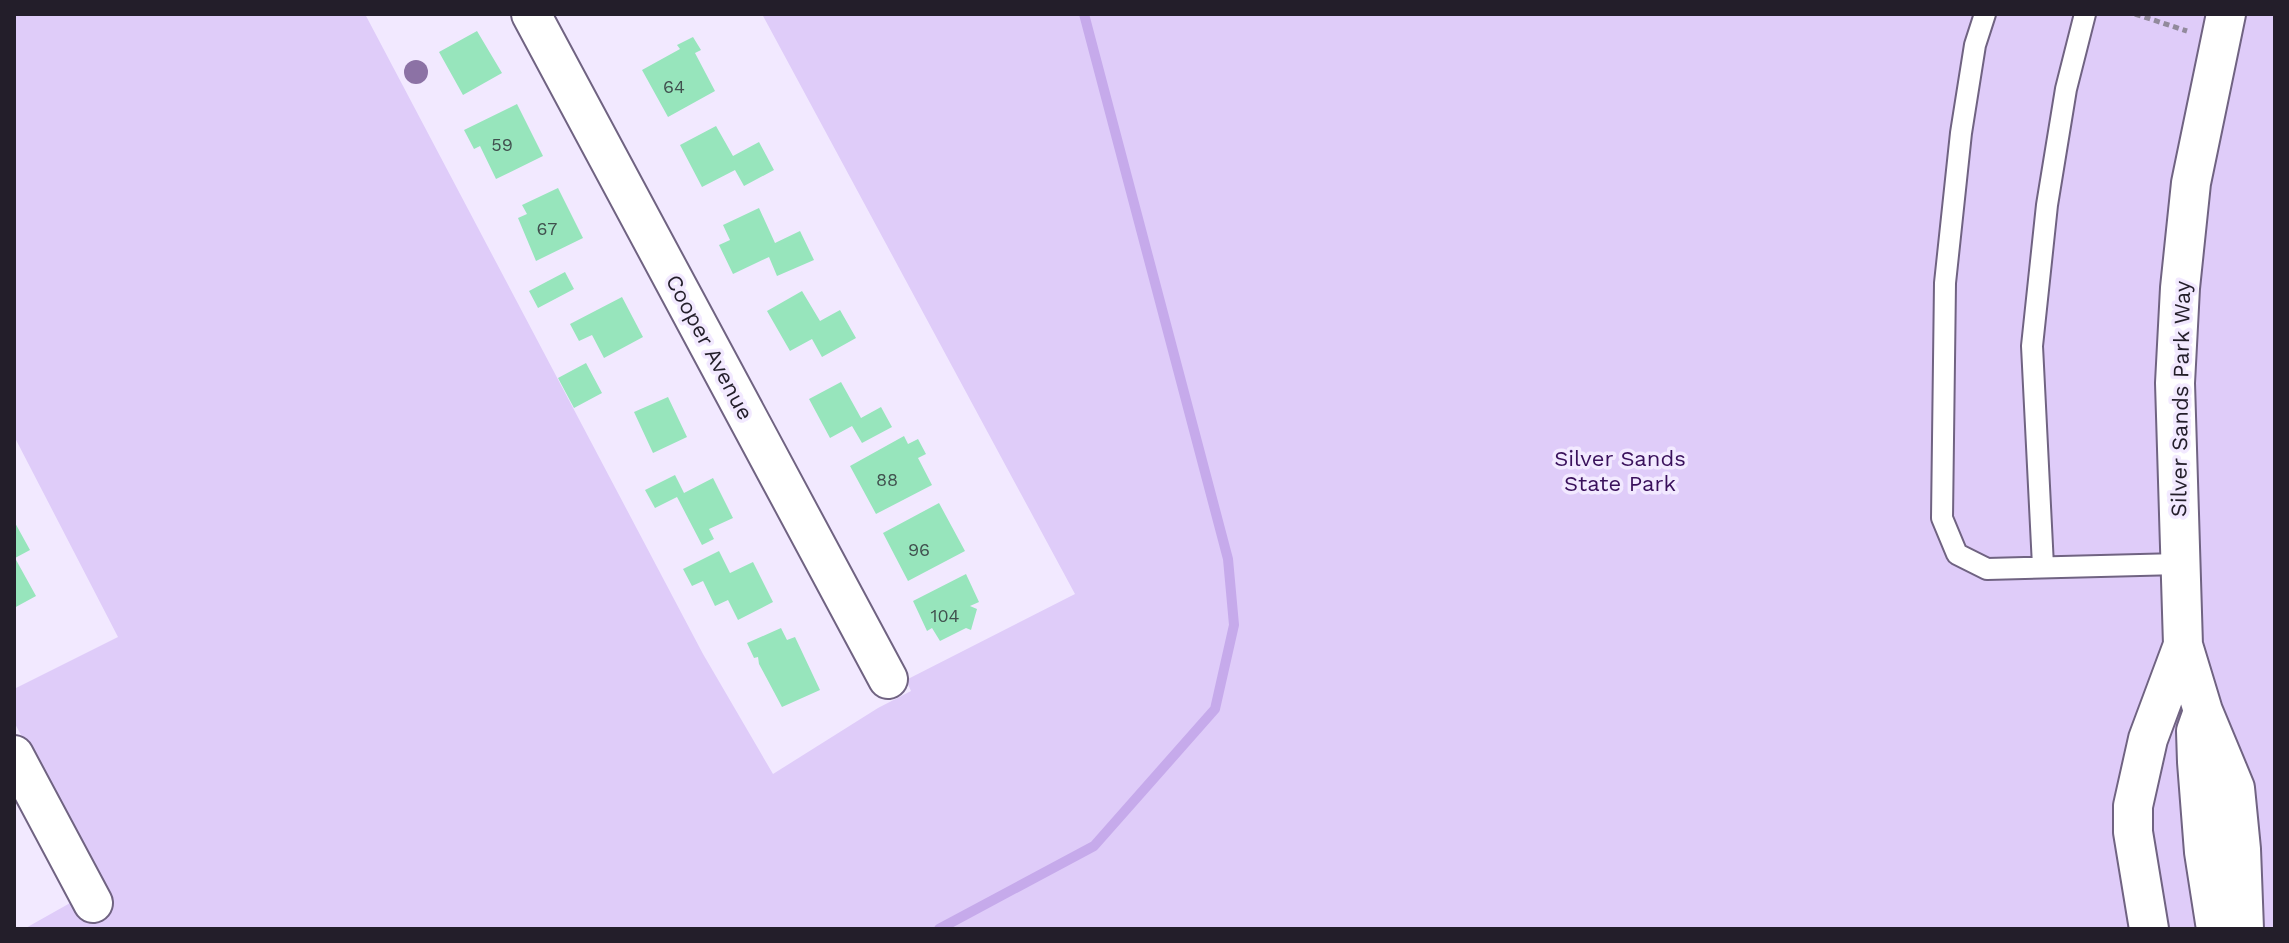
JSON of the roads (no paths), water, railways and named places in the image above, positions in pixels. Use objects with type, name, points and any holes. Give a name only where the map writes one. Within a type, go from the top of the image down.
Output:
[{"type":"street","name":"Cooper Avenue","points":[[531,14],[888,679]]},
{"type":"street","name":"Silver Sands Park Way","points":[[2223,28],[2191,183],[2180,288],[2175,383],[2179,564],[2183,645],[2203,711],[2235,788],[2244,929]]},
{"type":"street","name":"Silver Sands Park Way","points":[[2149,929],[2133,832],[2133,806],[2148,739],[2183,645]]},
{"type":"street","name":"Silver Sands Park Way","points":[[2203,711],[2196,731],[2197,762],[2204,852],[2216,929]]},
{"type":"street","points":[[14,755],[93,903]]},
{"type":"lane","points":[[1985,14],[1975,45],[1961,133],[1945,283],[1942,518],[1957,554],[1987,569],[2179,564]]},
{"type":"lane","points":[[2043,566],[2032,346],[2047,205],[2066,89],[2085,14]]},
{"type":"waterway","points":[[939,929],[1094,846],[1215,709],[1234,625],[1228,559],[1084,14]]},
{"type":"park label","name":"Silver Sands State Park","points":[[1620,470]]}]
